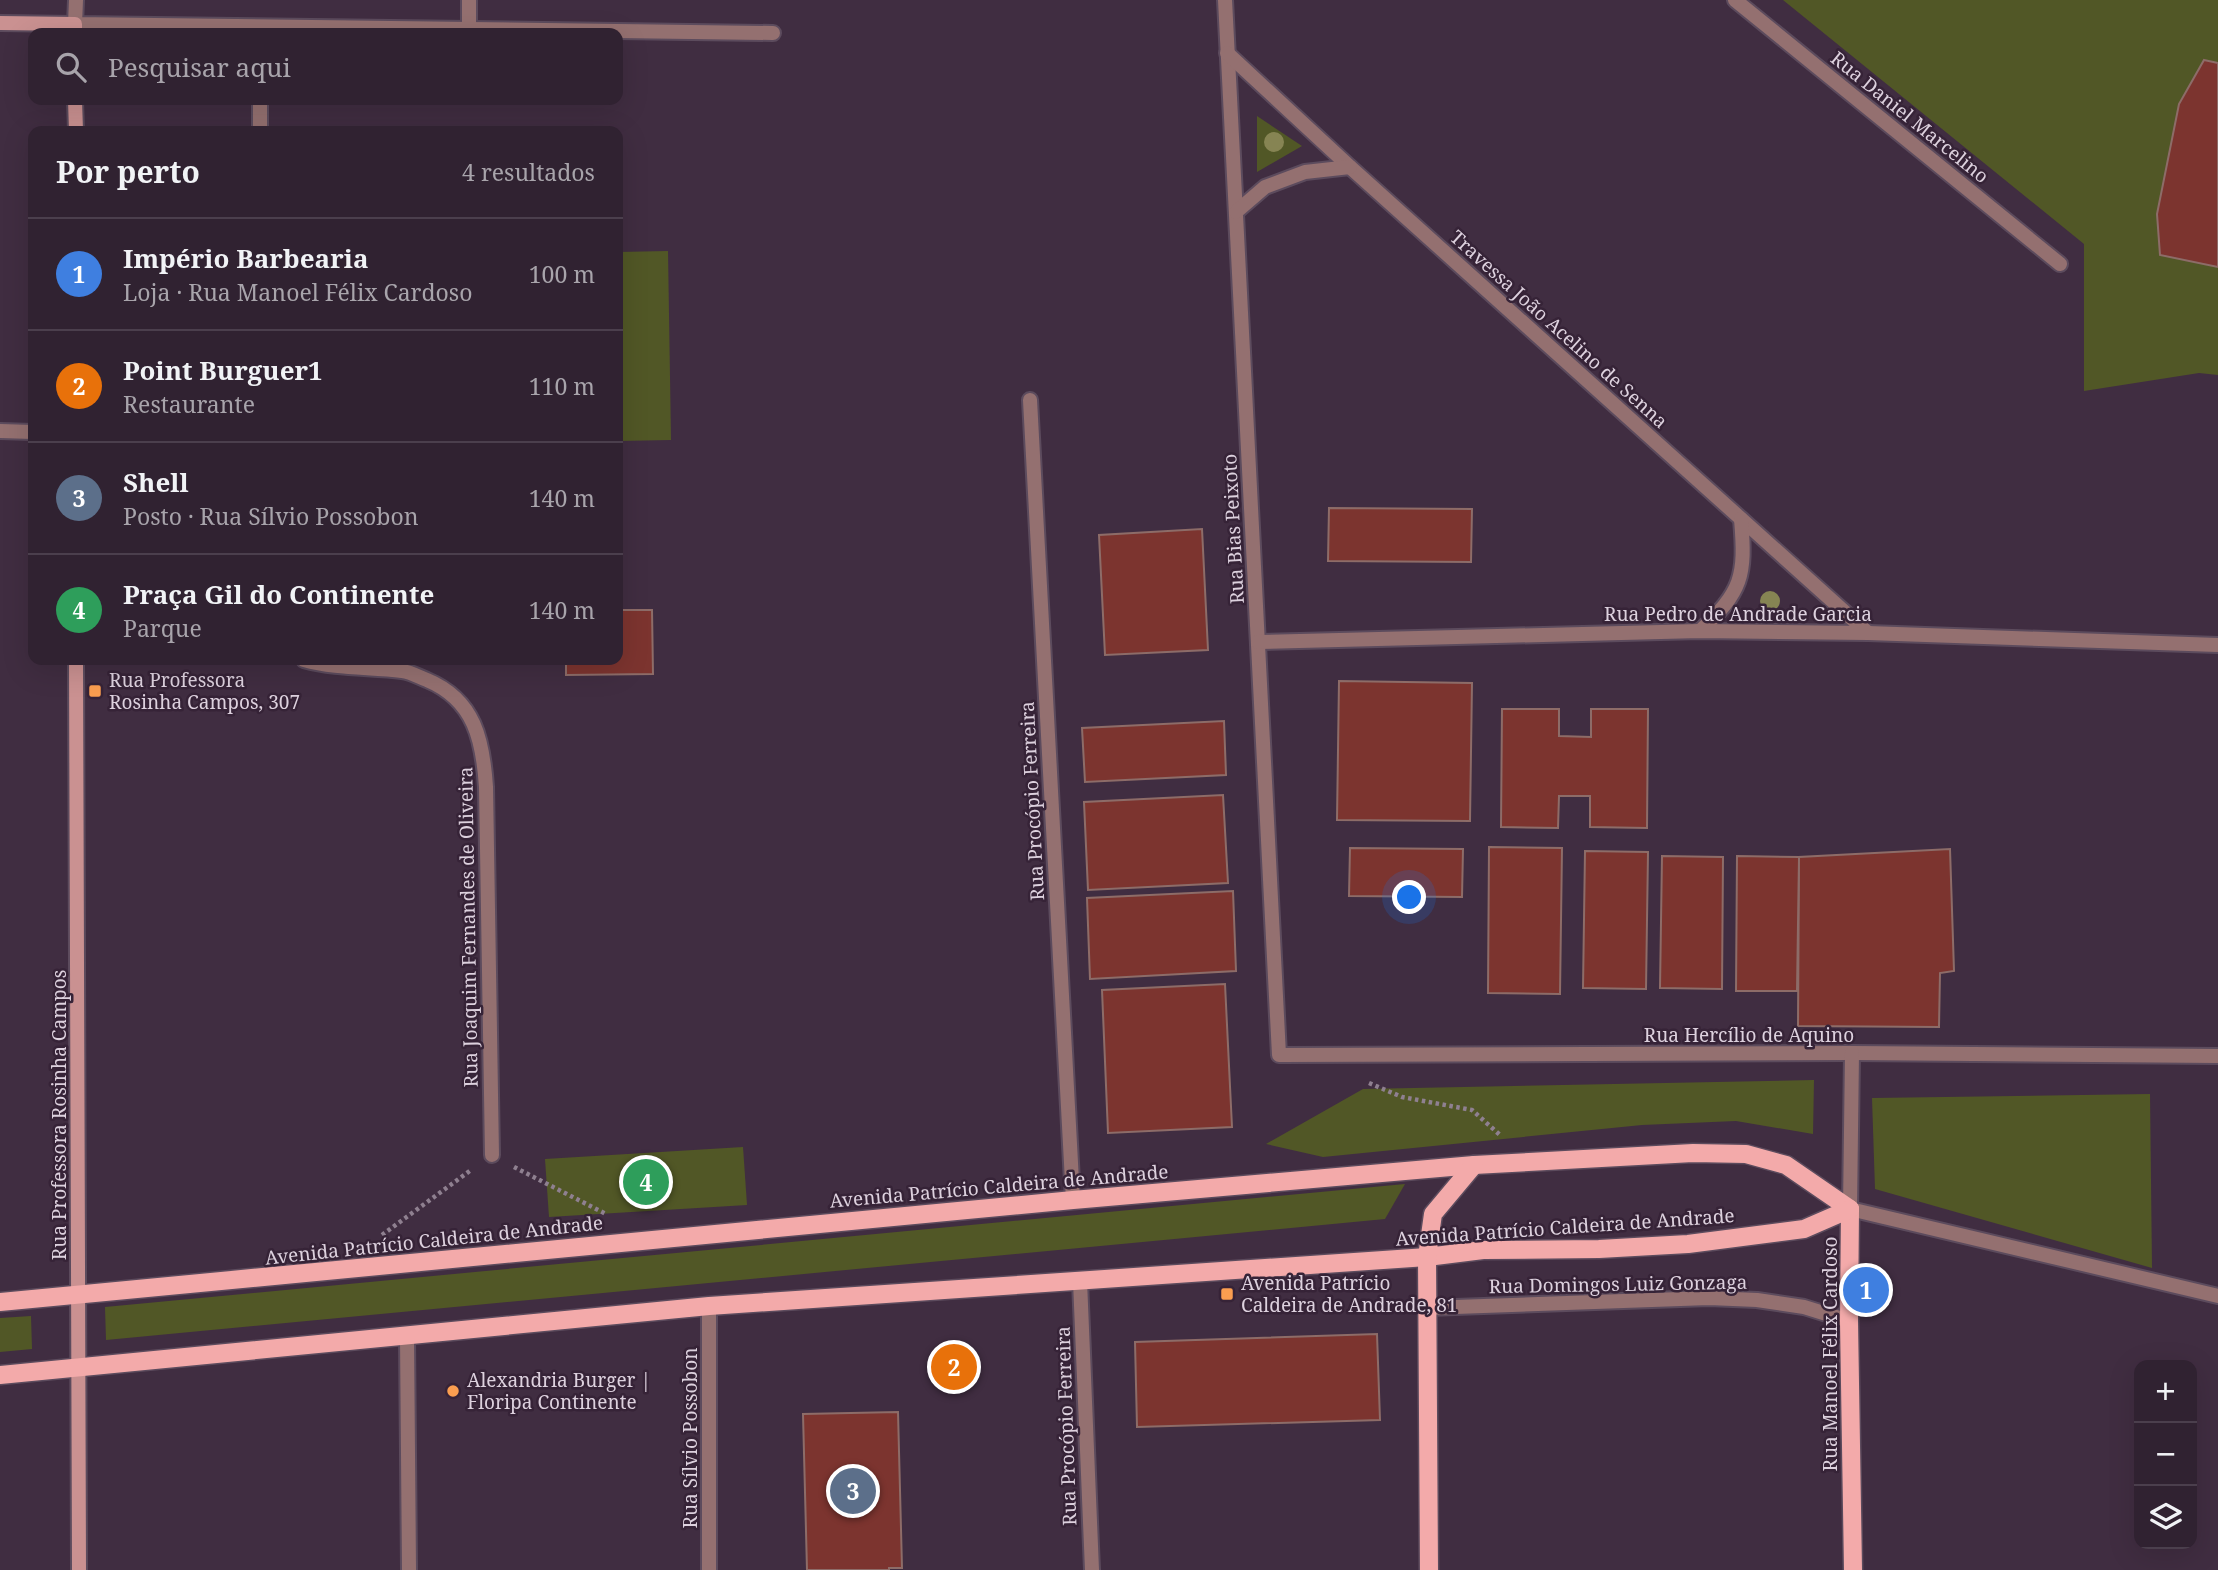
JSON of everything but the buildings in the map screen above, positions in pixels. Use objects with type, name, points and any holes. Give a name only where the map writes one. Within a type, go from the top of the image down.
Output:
[{"type":"main road","name":"Avenida Patrício Caldeira de Andrade","points":[[0,1301],[1073,1200],[1482,1165],[1693,1153],[1746,1154],[1786,1165],[1850,1209]]},
{"type":"main road","points":[[1429,1570],[1427,1257],[1433,1214],[1482,1165]]},
{"type":"main road","name":"Avenida Patrício Caldeira de Andrade","points":[[0,1376],[709,1306],[1427,1257],[1483,1250],[1599,1250],[1688,1244],[1804,1228],[1850,1209]]},
{"type":"main road","name":"Rua Manoel Félix Cardoso","points":[[1850,1209],[1853,1570]]},
{"type":"street","points":[[75,28],[76,0]]},
{"type":"street","points":[[469,0],[469,28]]},
{"type":"street","name":"Rua Bias Peixoto","points":[[1224,0],[1279,1055]]},
{"type":"street","name":"Rua Daniel Marcelino","points":[[1735,0],[2060,264]]},
{"type":"street","points":[[0,23],[62,28]]},
{"type":"street","points":[[623,31],[773,33]]},
{"type":"street","name":"Travessa João Acelino de Senna","points":[[1227,53],[1868,633]]},
{"type":"street","points":[[75,105],[76,126]]},
{"type":"street","points":[[260,105],[260,126]]},
{"type":"street","points":[[1236,212],[1265,187],[1275,183],[1305,172],[1350,167]]},
{"type":"street","name":"Rua Procópio Ferreira","points":[[1030,400],[1073,1200]]},
{"type":"street","points":[[0,431],[28,432]]},
{"type":"street","points":[[1700,631],[1724,608],[1736,591],[1742,573],[1744,551],[1741,520]]},
{"type":"street","name":"Rua Pedro de Andrade Garcia","points":[[1258,642],[1700,631],[1868,633],[2218,645]]},
{"type":"street","name":"Rua Professora Rosinha Campos","points":[[76,665],[79,1570]]},
{"type":"street","name":"Rua Joaquim Fernandes de Oliveira","points":[[324,665],[405,671],[441,685],[463,705],[477,728],[484,755],[486,787],[492,1155]]},
{"type":"street","name":"Rua Hercílio de Aquino","points":[[1279,1055],[1852,1053],[2218,1056]]},
{"type":"street","name":"Rua Manoel Félix Cardoso","points":[[1850,1209],[1852,1053]]},
{"type":"street","points":[[1850,1209],[2218,1296]]},
{"type":"street","name":"Rua Procópio Ferreira","points":[[1080,1281],[1092,1570]]},
{"type":"street","name":"Rua Domingos Luiz Gonzaga","points":[[1427,1308],[1709,1298],[1757,1300],[1804,1307],[1849,1321]]},
{"type":"street","name":"Rua Sílvio Possobon","points":[[709,1306],[709,1570]]},
{"type":"street","points":[[407,1336],[409,1570]]},
{"type":"path","points":[[1354,1056],[1354,1075],[1377,1088],[1402,1097],[1472,1110],[1500,1133],[1482,1165]]},
{"type":"path","points":[[376,1240],[492,1155],[608,1215]]},
{"type":"green space","points":[[1783,0],[2218,0],[2218,375],[2199,373],[2084,391],[2084,244]]},
{"type":"green space","points":[[1257,116],[1302,146],[1257,172]]},
{"type":"green space","points":[[668,251],[671,440],[623,441],[623,252]]},
{"type":"green space","points":[[1814,1080],[1813,1134],[1736,1121],[1642,1125],[1323,1157],[1266,1144],[1363,1089]]},
{"type":"green space","points":[[2150,1094],[2152,1268],[1875,1189],[1872,1098]]},
{"type":"green space","points":[[743,1147],[747,1205],[549,1217],[545,1159]]},
{"type":"green space","points":[[1405,1184],[1385,1219],[106,1340],[105,1307]]},
{"type":"green space","points":[[31,1316],[32,1349],[0,1352],[0,1318]]},
{"type":"place","name":"Rua Professora Rosinha Campos, 307","points":[[95,691]]},
{"type":"place","name":"Praça Gil do Continente","points":[[646,1182]]},
{"type":"place","name":"Império Barbearia","points":[[1866,1290]]},
{"type":"place","name":"Avenida Patrício Caldeira de Andrade, 81","points":[[1227,1294]]},
{"type":"place","name":"Point Burguer1","points":[[954,1367]]},
{"type":"place","name":"Alexandria Burger | Floripa Continente","points":[[453,1391]]},
{"type":"place","name":"Shell","points":[[853,1491]]}]
